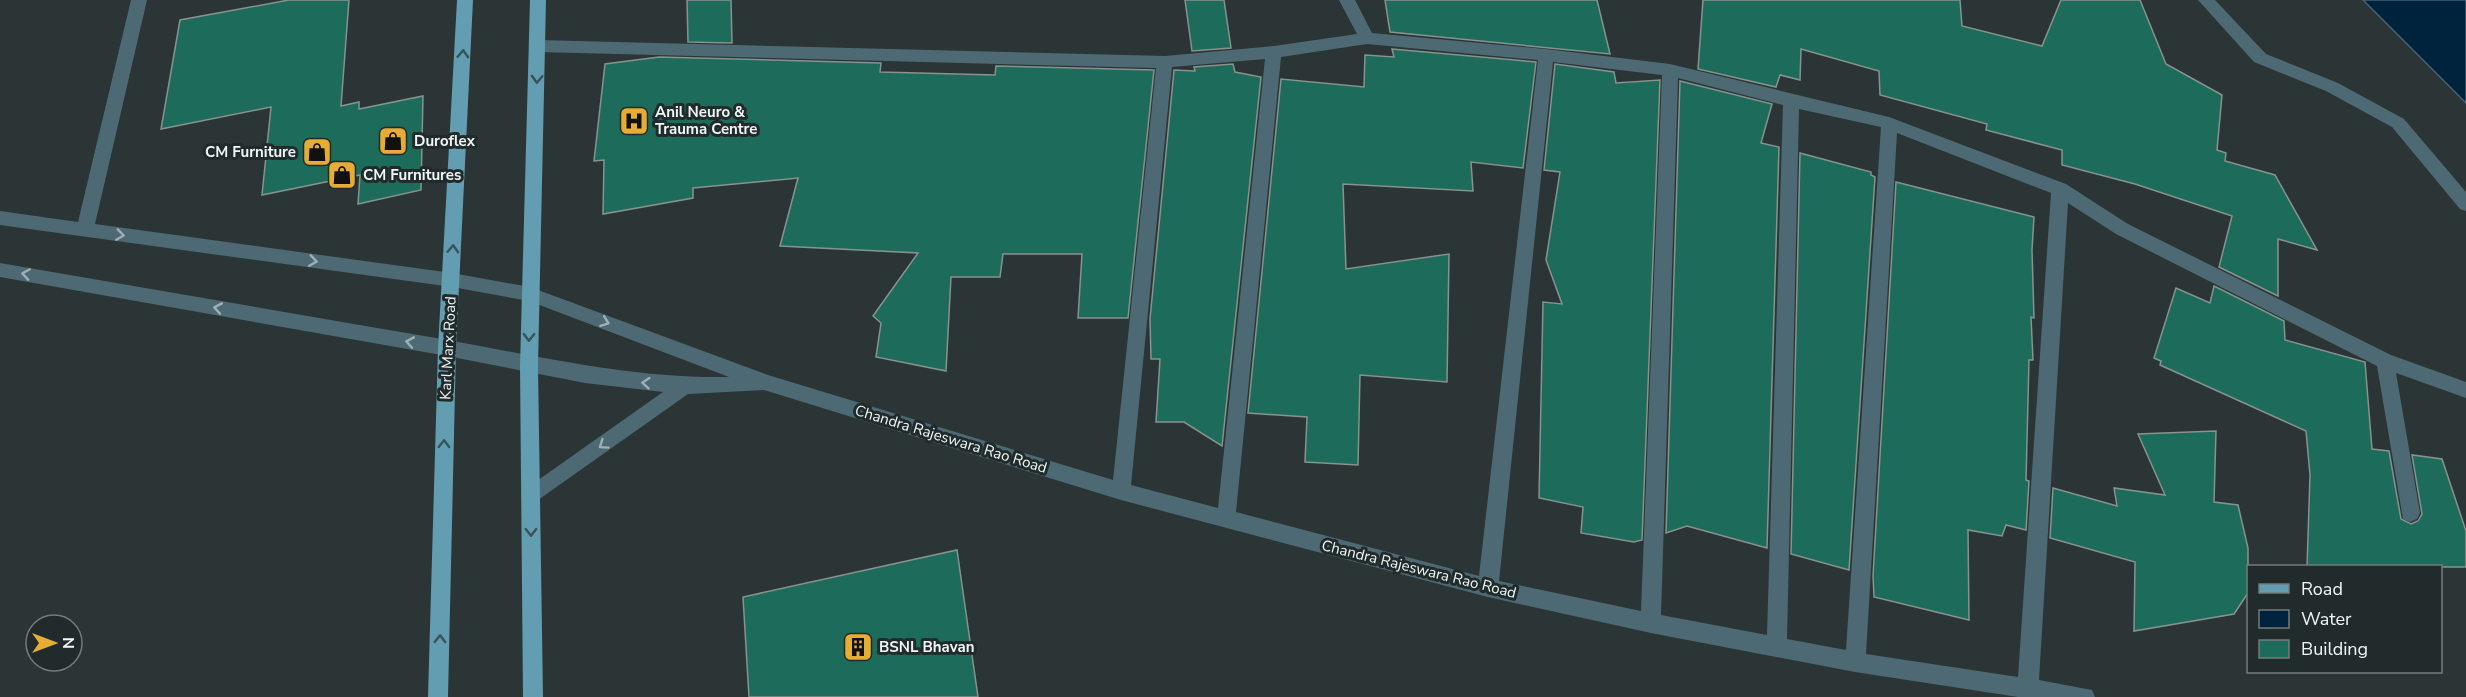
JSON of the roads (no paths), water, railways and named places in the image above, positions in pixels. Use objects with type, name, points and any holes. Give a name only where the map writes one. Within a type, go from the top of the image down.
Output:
[{"type":"main road","name":"Karl Marx Road","points":[[438,697],[447,348],[465,0]]},
{"type":"main road","points":[[533,697],[529,366],[538,0]]},
{"type":"street","points":[[85,230],[139,0]]},
{"type":"street","points":[[1347,0],[1367,38]]},
{"type":"street","points":[[2206,0],[2260,58],[2332,87],[2398,123],[2466,204]]},
{"type":"street","points":[[538,46],[1165,63],[1274,52],[1367,38],[1546,55],[1670,70],[1889,123],[2060,189],[2122,229],[2385,361],[2466,390]]},
{"type":"street","points":[[1226,519],[1274,52]]},
{"type":"street","points":[[1488,588],[1546,55]]},
{"type":"street","points":[[1121,491],[1165,63]]},
{"type":"street","points":[[1651,623],[1670,70]]},
{"type":"street","points":[[1777,647],[1791,101]]},
{"type":"street","points":[[1855,662],[1889,123]]},
{"type":"street","points":[[2028,687],[2060,189]]},
{"type":"street","name":"Chandra Rajeswara Rao Road","points":[[0,218],[452,280],[530,294],[767,383],[1121,491],[1488,588],[1651,623],[1855,662],[2085,697]]},
{"type":"street","points":[[0,270],[447,348],[529,366],[626,381],[685,386],[767,383]]},
{"type":"street","points":[[2385,361],[2410,513]]},
{"type":"street","points":[[531,496],[685,386]]},
{"type":"water","points":[[2363,0],[2466,0],[2466,103]]},
{"type":"place","name":"Anil Neuro & Trauma Centre","points":[[634,121]]},
{"type":"place","name":"Duroflex","points":[[393,141]]},
{"type":"place","name":"CM Furniture","points":[[317,152]]},
{"type":"place","name":"CM Furnitures","points":[[342,175]]},
{"type":"place","name":"BSNL Bhavan","points":[[858,647]]}]
